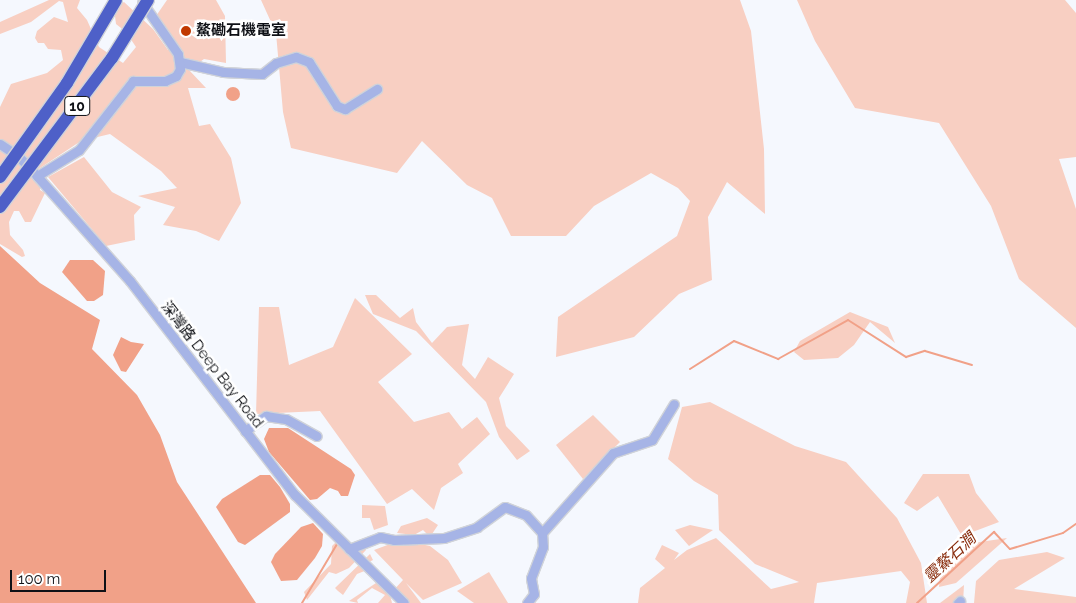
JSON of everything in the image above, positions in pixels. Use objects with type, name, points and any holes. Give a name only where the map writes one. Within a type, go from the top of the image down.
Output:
[{"type":"highway","name":"10","points":[[0,177],[67,83],[116,0]]},
{"type":"highway","name":"10","points":[[0,207],[112,58],[148,0]]},
{"type":"street","points":[[141,0],[180,62],[223,72],[262,74],[276,64],[296,58],[308,62],[337,106],[345,109],[377,89]]},
{"type":"street","points":[[37,176],[79,150],[133,81],[165,81],[176,76],[180,62]]},
{"type":"street","name":"深灣路 Deep Bay Road","points":[[0,144],[18,156],[37,176],[130,281],[295,495],[404,603]]},
{"type":"street","points":[[542,533],[613,453],[652,440],[674,404]]},
{"type":"street","points":[[245,431],[266,416],[286,419],[318,436]]},
{"type":"street","points":[[349,549],[380,537],[394,540],[444,538],[476,527],[505,507],[526,515],[542,533],[544,547],[531,578],[534,594],[527,603]]},
{"type":"shaded area","points":[[49,0],[80,0],[77,8],[87,20],[99,47],[123,63],[136,47],[126,32],[116,24],[114,8],[124,2],[153,29],[168,50],[178,46],[156,16],[167,0],[216,0],[225,16],[226,63],[204,59],[189,70],[206,88],[188,88],[199,126],[210,124],[231,158],[241,203],[219,241],[196,231],[163,225],[175,207],[138,196],[177,188],[161,171],[110,134],[81,141],[37,170],[0,141],[0,107],[11,84],[47,73],[63,60],[61,50],[48,49],[44,43],[38,43],[35,38],[37,31],[54,17],[68,22],[63,2],[59,1],[31,22],[0,34],[0,22]]},
{"type":"shaded area","points":[[261,0],[740,0],[751,31],[764,149],[765,214],[727,182],[708,217],[712,280],[679,294],[634,337],[556,357],[558,317],[677,236],[690,201],[678,188],[651,173],[594,206],[566,236],[511,236],[492,198],[467,185],[422,141],[397,173],[291,148],[283,112],[276,33]]},
{"type":"shaded area","points":[[797,0],[1065,0],[1076,13],[1076,157],[1059,159],[1076,209],[1076,328],[1019,279],[991,206],[939,123],[855,108],[815,41]]},
{"type":"shaded area","points":[[233,87],[238,89],[240,94],[238,99],[233,101],[228,99],[226,94],[228,89]]},
{"type":"shaded area","points":[[0,147],[17,157],[40,182],[40,190],[45,193],[31,222],[25,222],[19,211],[14,211],[9,222],[10,235],[23,250],[25,256],[22,257],[0,244]]},
{"type":"shaded area","points":[[84,157],[112,192],[141,207],[134,215],[135,240],[106,246],[48,177]]},
{"type":"shaded area","points":[[0,246],[40,283],[100,320],[92,349],[137,395],[160,435],[177,482],[256,603],[0,603]]},
{"type":"shaded area","points":[[70,260],[93,260],[105,271],[103,295],[94,301],[87,301],[62,272]]},
{"type":"shaded area","points":[[365,295],[376,295],[400,318],[413,308],[416,322],[432,343],[447,327],[469,324],[462,365],[475,379],[488,357],[514,374],[499,398],[506,426],[530,451],[517,460],[499,437],[486,402],[416,331],[373,314]]},
{"type":"shaded area","points":[[355,298],[412,354],[378,382],[414,422],[449,412],[462,429],[477,417],[490,434],[458,464],[463,473],[441,488],[434,510],[412,489],[387,504],[320,411],[256,414],[259,307],[279,307],[289,365],[333,347]]},
{"type":"shaded area","points":[[850,312],[888,327],[895,343],[870,322],[854,345],[838,358],[804,360],[794,352],[800,341]]},
{"type":"shaded area","points":[[121,337],[131,342],[144,344],[126,372],[121,371],[113,355]]},
{"type":"shaded area","points":[[710,402],[795,446],[846,462],[897,518],[921,563],[927,603],[906,603],[910,582],[901,571],[817,583],[814,603],[638,603],[640,588],[665,568],[655,559],[662,545],[679,553],[674,560],[687,550],[716,538],[771,589],[799,582],[755,564],[719,530],[718,495],[694,481],[668,459],[682,407]]},
{"type":"shaded area","points":[[593,415],[620,442],[583,479],[556,445]]},
{"type":"shaded area","points":[[269,428],[288,428],[351,469],[355,475],[348,496],[341,496],[338,491],[330,488],[317,499],[310,500],[269,452],[264,439]]},
{"type":"shaded area","points":[[923,474],[969,474],[976,493],[999,522],[962,536],[938,496],[917,511],[904,503]]},
{"type":"shaded area","points":[[260,475],[270,475],[280,487],[290,504],[290,512],[245,545],[238,542],[216,507],[222,499]]},
{"type":"shaded area","points":[[362,505],[385,506],[388,525],[374,530],[370,518],[362,518]]},
{"type":"shaded area","points":[[427,518],[438,525],[430,537],[423,530],[414,535],[397,533],[401,526]]},
{"type":"shaded area","points":[[313,523],[323,534],[322,546],[297,580],[281,581],[271,562],[275,554],[301,527]]},
{"type":"shaded area","points":[[690,525],[713,530],[689,546],[675,530]]},
{"type":"shaded area","points":[[1007,538],[956,583],[939,587],[941,567],[973,543]]},
{"type":"shaded area","points":[[401,540],[430,546],[448,560],[462,583],[423,600],[406,583],[421,603],[397,603],[392,592],[403,580],[374,550]]},
{"type":"shaded area","points":[[337,541],[355,554],[362,544],[366,550],[349,568],[336,574],[329,572],[307,600],[304,592],[331,564],[332,546]]},
{"type":"shaded area","points":[[1047,552],[1065,558],[1014,589],[1076,597],[1076,603],[974,603],[976,581],[999,560]]},
{"type":"shaded area","points":[[370,554],[373,560],[365,564],[367,570],[357,574],[343,595],[335,588]]},
{"type":"shaded area","points":[[489,572],[508,603],[474,603],[457,591]]},
{"type":"shaded area","points":[[376,583],[389,591],[392,603],[378,603],[385,595],[372,588],[357,600],[358,603],[349,601]]},
{"type":"shaded area","points":[[964,585],[963,603],[940,603]]},
{"type":"waterway","points":[[690,369],[734,341],[778,359],[848,320],[906,357],[925,351],[972,365]]},
{"type":"waterway","name":"靈鰲石澗","points":[[917,603],[994,532],[1010,549],[1063,533],[1076,524]]},
{"type":"waterway","points":[[302,603],[337,544]]},
{"type":"place","name":"鰲磡石機電室","points":[[186,31]]}]
